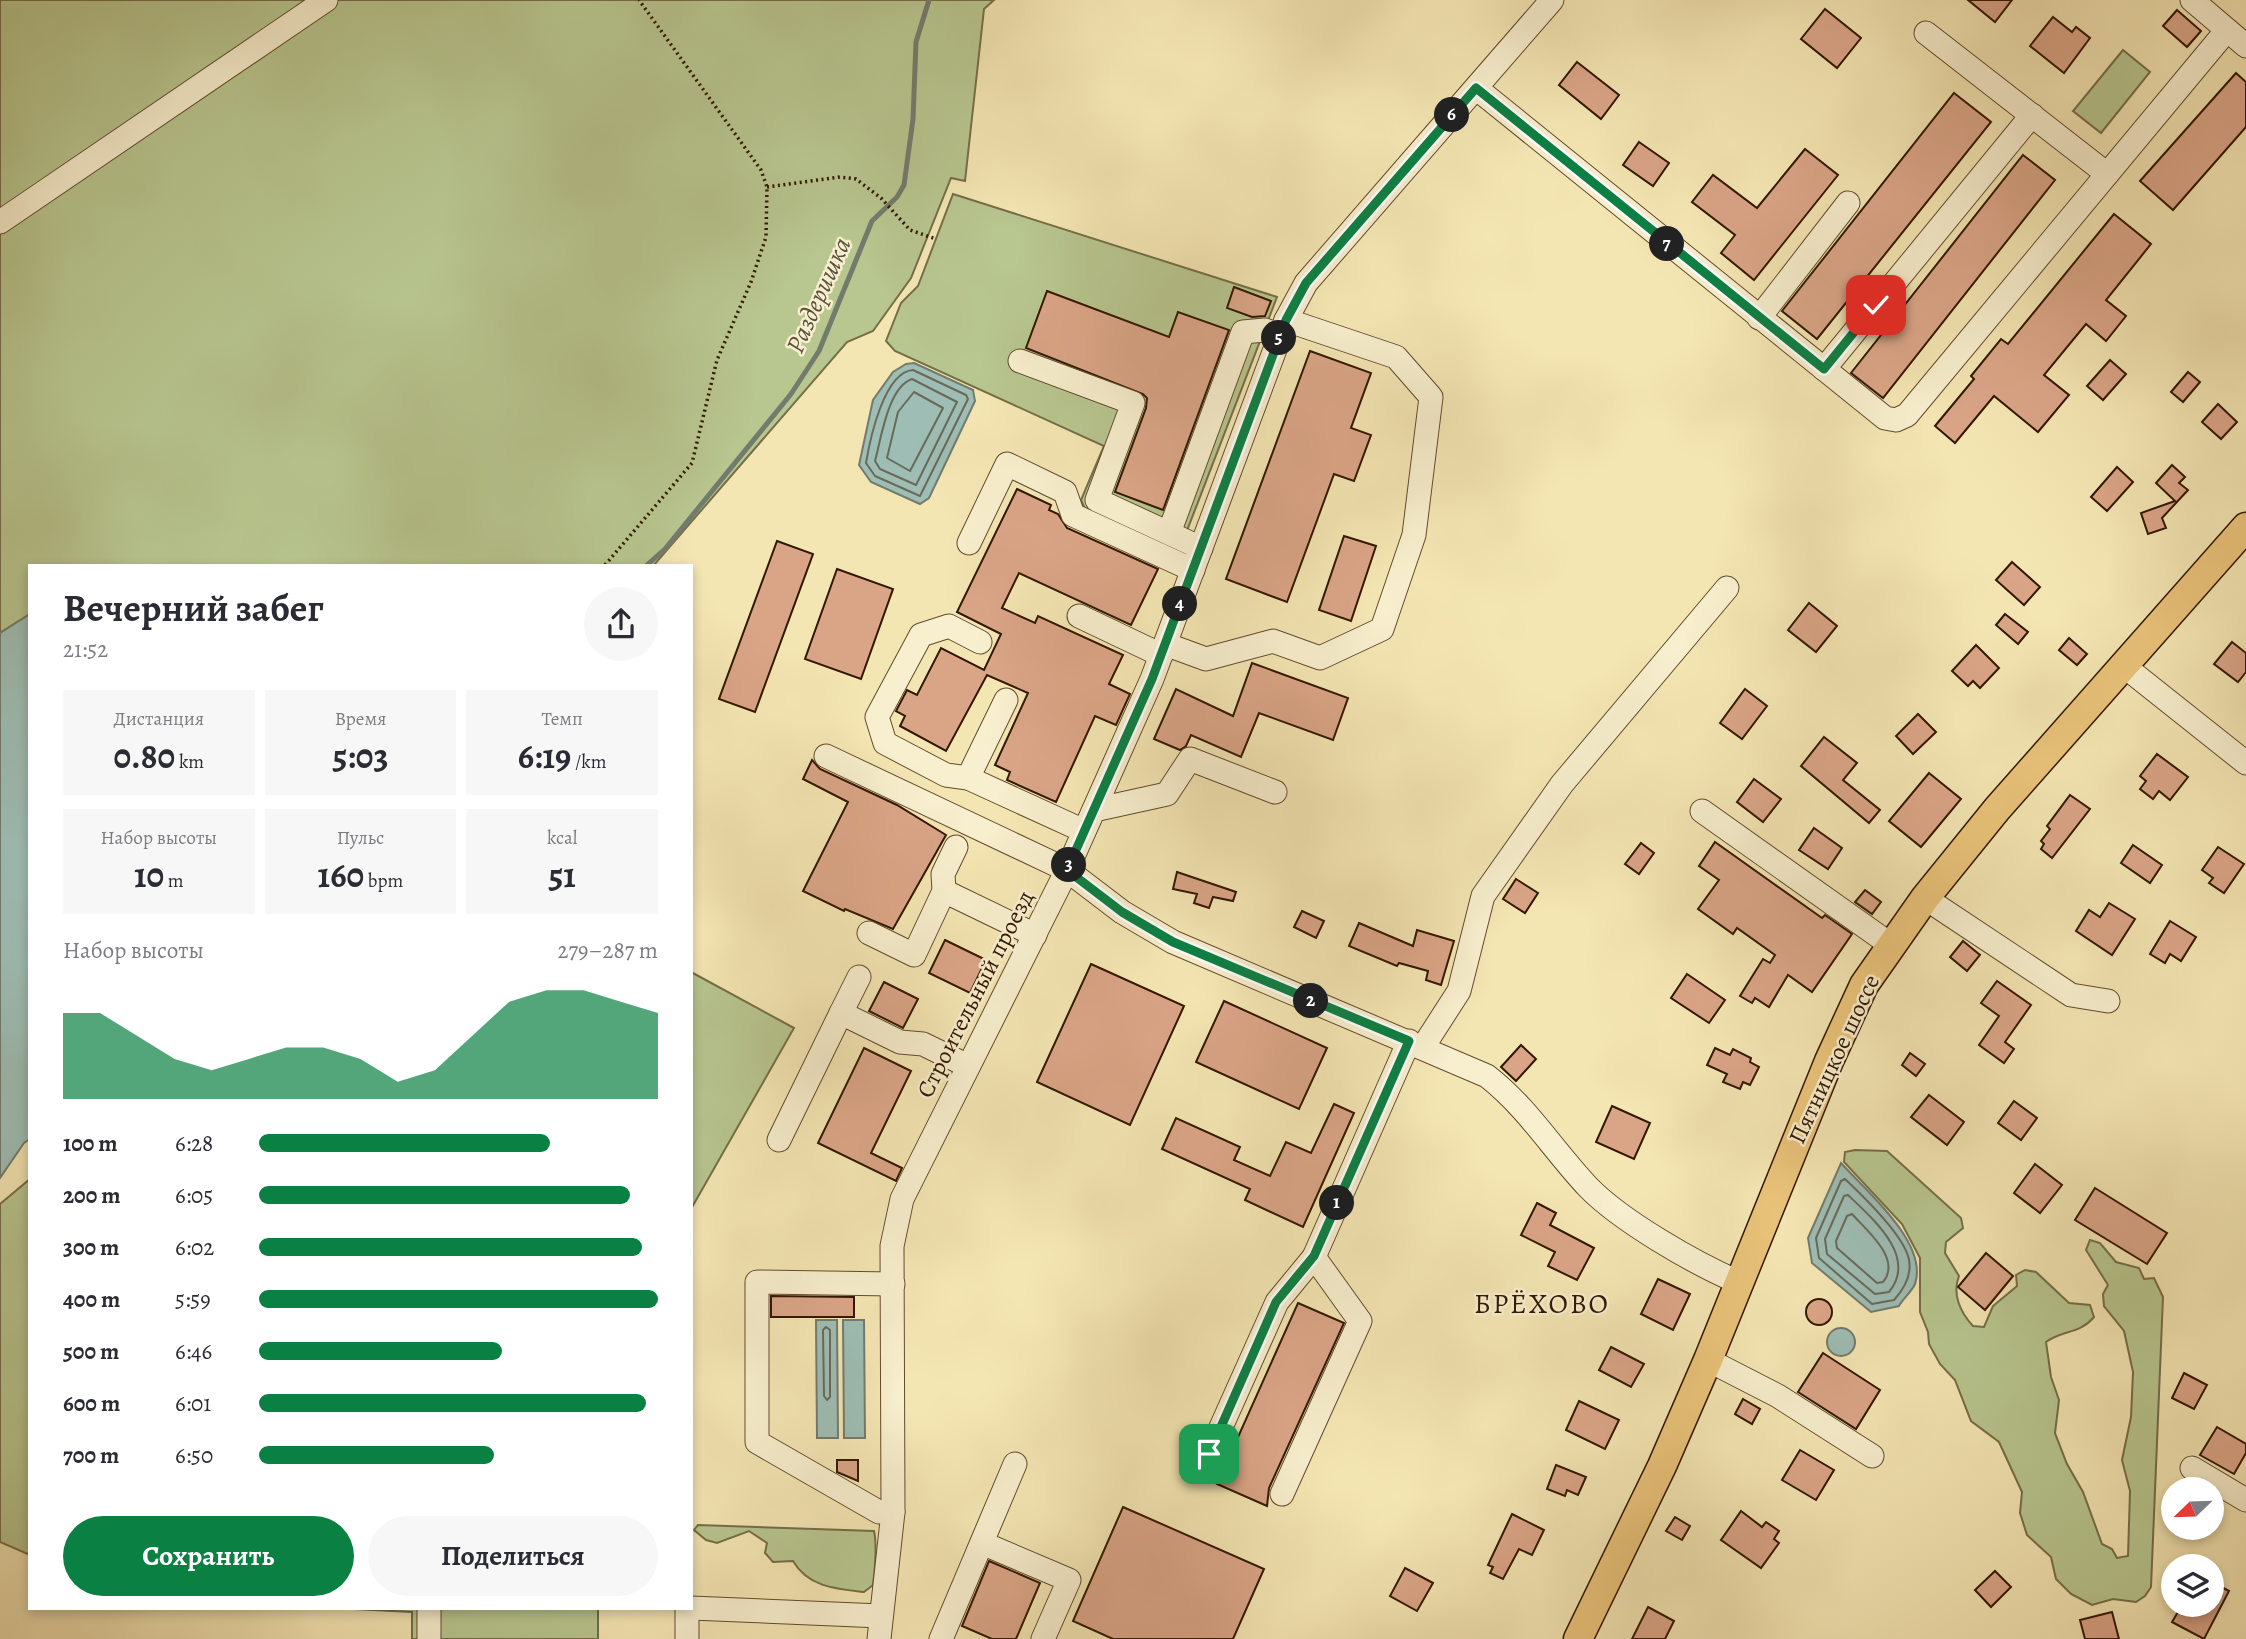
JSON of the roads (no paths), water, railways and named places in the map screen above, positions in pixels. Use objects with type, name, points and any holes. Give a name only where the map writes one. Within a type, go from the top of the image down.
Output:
[{"type":"main road","name":"Пятницкое шоссе","points":[[1578,1639],[1661,1466],[1708,1360],[1829,1061],[1864,985],[1924,898],[1997,810],[2246,527]]},
{"type":"street","points":[[0,222],[326,0]]},
{"type":"street","name":"Строительный проезд","points":[[879,1639],[893,1512],[892,1246],[902,1199],[1035,935],[1094,810],[1163,650],[1283,328],[1306,283],[1552,0]]},
{"type":"street","points":[[1476,88],[1885,418],[1896,420],[1907,415],[2231,25],[2192,0]]},
{"type":"street","points":[[1926,33],[2107,174]]},
{"type":"street","points":[[1824,369],[2032,115]]},
{"type":"street","points":[[1759,318],[1848,203]]},
{"type":"street","points":[[1079,616],[1163,650],[1206,659],[1273,641],[1320,658],[1382,629],[1414,536],[1431,397],[1396,357],[1283,328],[1243,332],[1169,533]]},
{"type":"street","points":[[1020,361],[1133,403],[1097,500],[1201,548]]},
{"type":"street","points":[[969,543],[1007,464],[1065,492],[1073,514],[1193,570]]},
{"type":"street","points":[[1209,1454],[1276,1302],[1314,1256],[1416,1044],[1459,991],[1483,896],[1562,784],[1727,588]]},
{"type":"street","points":[[980,642],[949,626],[920,635],[877,717],[885,743],[946,775],[968,778],[1084,831]]},
{"type":"street","points":[[2124,666],[2246,763]]},
{"type":"street","points":[[968,778],[1006,700]]},
{"type":"street","points":[[826,756],[1067,870],[1122,912],[1173,942],[1487,1076],[1514,1096],[1590,1189],[1639,1226],[1738,1282]]},
{"type":"street","points":[[1094,810],[1167,794],[1190,758],[1275,792]]},
{"type":"street","points":[[1702,811],[1891,945]]},
{"type":"street","points":[[869,933],[914,955],[944,891],[943,874],[956,847]]},
{"type":"street","points":[[944,891],[1035,935]]},
{"type":"street","points":[[1924,898],[2071,995],[2108,1001]]},
{"type":"street","points":[[779,1140],[859,976]]},
{"type":"street","points":[[841,1013],[900,1042],[923,1044],[968,1066]]},
{"type":"street","points":[[1282,1494],[1360,1321],[1314,1256]]},
{"type":"street","points":[[892,1284],[757,1282],[757,1442],[879,1512],[893,1512]]},
{"type":"street","points":[[1708,1360],[1778,1396],[1872,1456]]},
{"type":"street","points":[[941,1639],[1015,1464]]},
{"type":"street","points":[[2192,1468],[2246,1500]]},
{"type":"street","points":[[982,1543],[1069,1580],[1044,1639]]},
{"type":"street","points":[[693,1608],[881,1616]]},
{"type":"street","points":[[429,1610],[429,1639]]},
{"type":"street","points":[[687,1639],[689,1610]]},
{"type":"water","points":[[914,363],[973,390],[975,401],[929,498],[920,504],[871,482],[859,465],[873,400],[893,372],[906,364]]},
{"type":"water","points":[[28,615],[28,1140],[0,1178],[0,633]]},
{"type":"water","points":[[1841,1163],[1892,1218],[1913,1252],[1917,1268],[1915,1284],[1899,1306],[1871,1312],[1812,1263],[1808,1238]]},
{"type":"water","points":[[816,1320],[837,1320],[838,1438],[817,1438]]},
{"type":"water","points":[[843,1320],[864,1320],[865,1438],[844,1438]]},
{"type":"water","points":[[1841,1328],[1851,1332],[1855,1342],[1851,1352],[1841,1356],[1831,1352],[1827,1342],[1831,1332]]},
{"type":"waterway","name":"Раздеришка","points":[[648,564],[665,549],[791,394],[819,351],[872,221],[897,197],[904,185],[913,119],[916,42],[929,0]]},
{"type":"district","name":"БРЁХОВО","points":[[1542,1303]]}]
